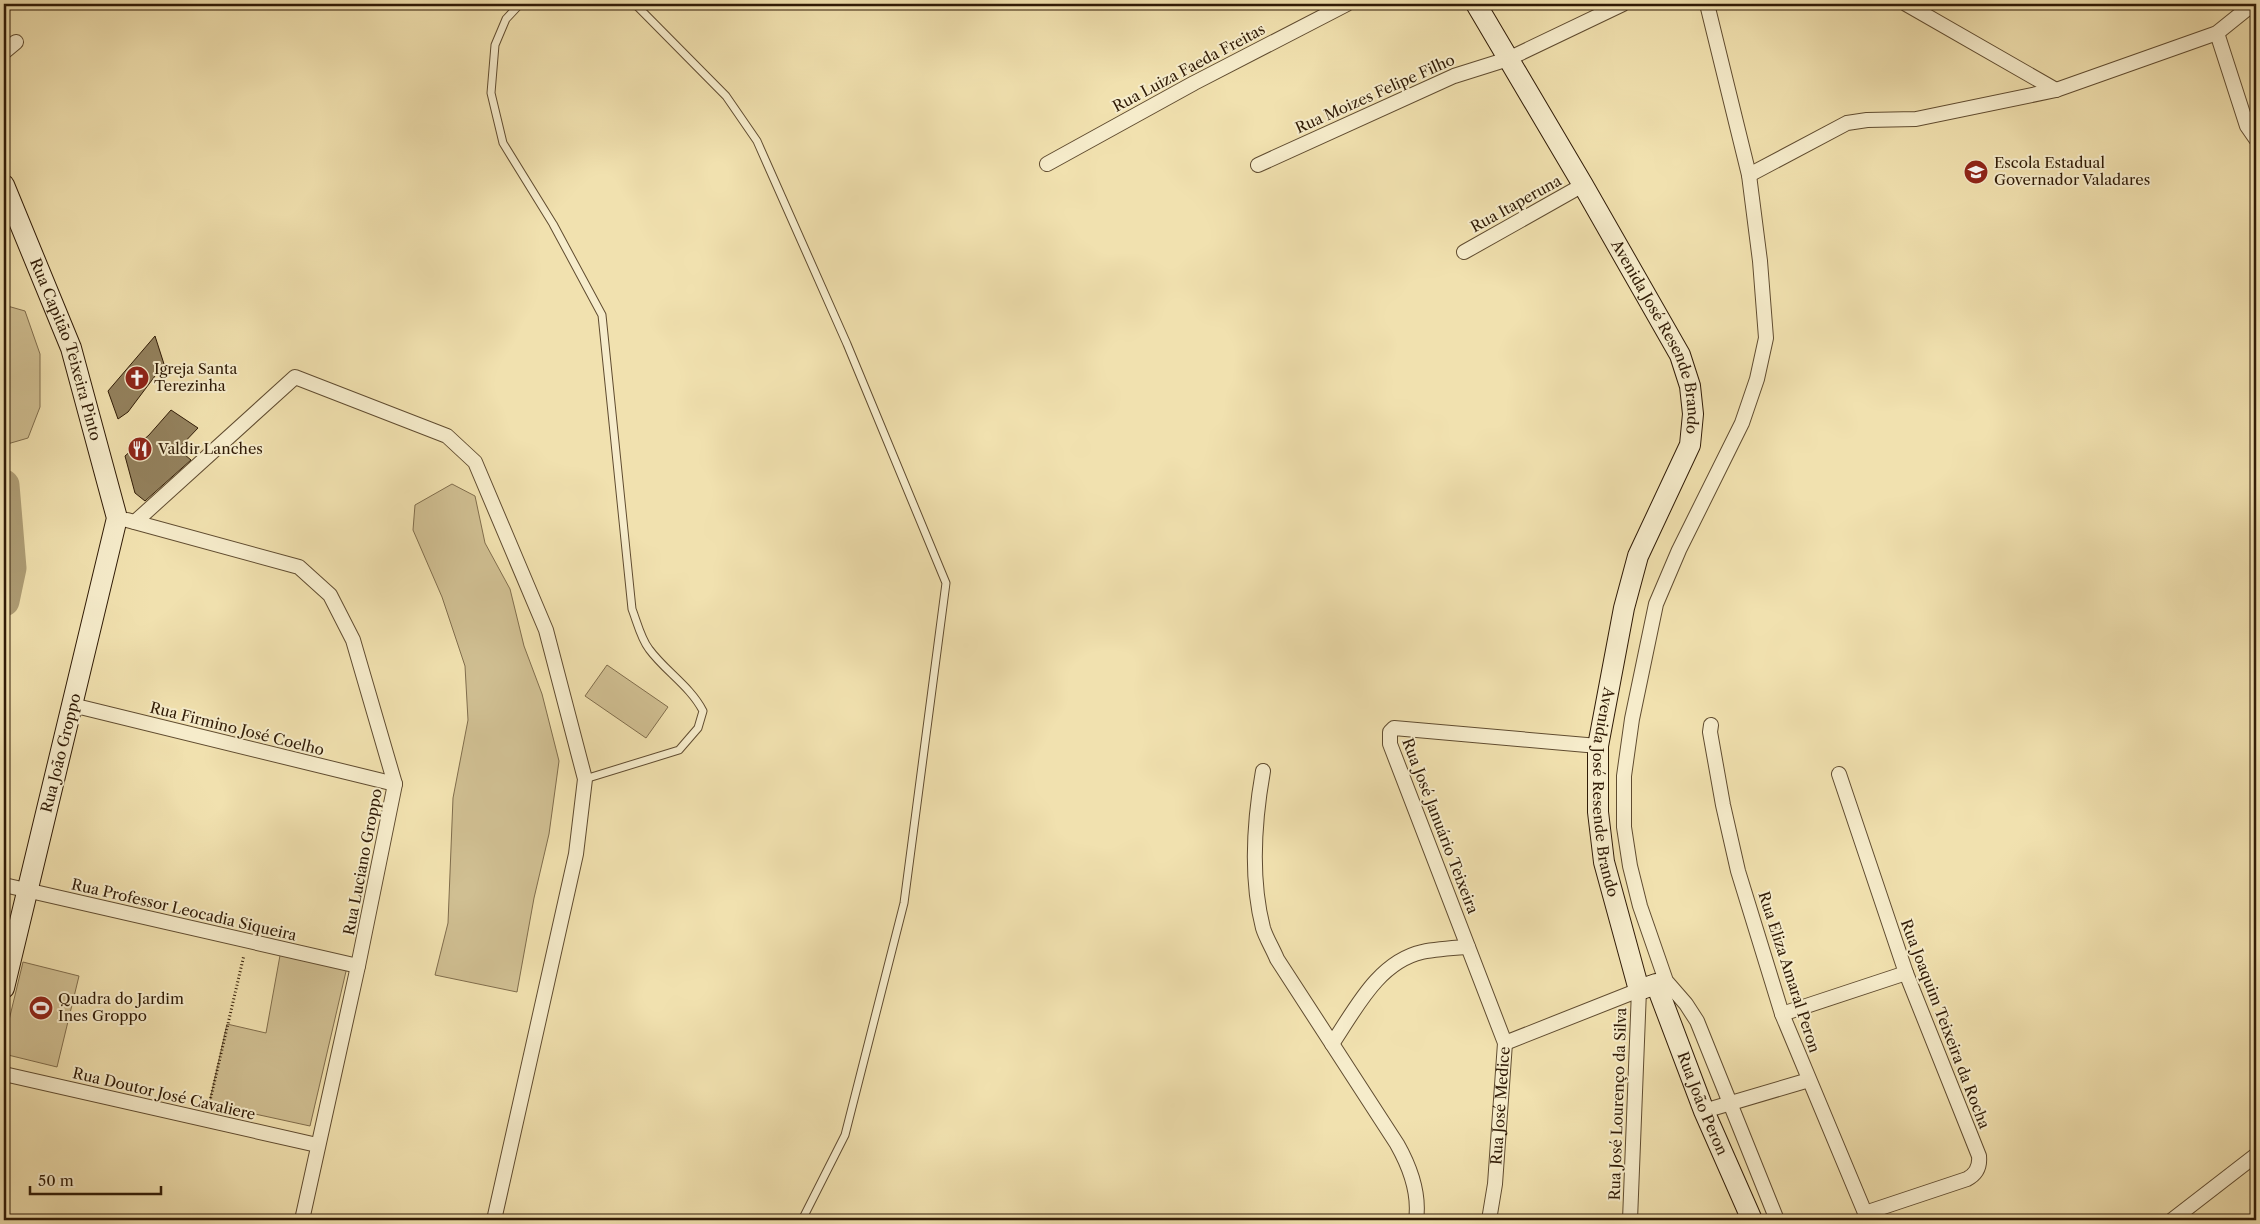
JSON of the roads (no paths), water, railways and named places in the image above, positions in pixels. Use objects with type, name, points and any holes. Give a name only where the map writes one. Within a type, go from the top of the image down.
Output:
[{"type":"street","name":"Rua Luiza Faeda Freitas","points":[[1047,164],[1194,83],[1347,4]]},
{"type":"street","name":"Avenida José Resende Brando","points":[[1476,4],[1583,185],[1680,355],[1690,386],[1693,414],[1690,445],[1638,556],[1624,608],[1598,746],[1598,812],[1604,862],[1654,985]]},
{"type":"street","name":"Rua Moizes Felipe Filho","points":[[1258,165],[1454,76],[1508,59],[1622,4]]},
{"type":"street","points":[[1707,4],[1749,175],[1760,261],[1766,338],[1757,380],[1742,423],[1679,550],[1656,604],[1632,719],[1624,776],[1624,827],[1654,985],[1686,1004],[1697,1021],[1777,1220]]},
{"type":"street","points":[[1906,4],[2056,90]]},
{"type":"street","points":[[1749,175],[1847,123],[1867,120],[1916,118],[2056,90],[2217,33],[2253,4]]},
{"type":"street","points":[[2217,33],[2247,126],[2256,139]]},
{"type":"street","points":[[4,52],[16,42]]},
{"type":"street","name":"Rua Itaperuna","points":[[1464,252],[1583,185]]},
{"type":"street","name":"Rua Capitão Teixeira Pinto","points":[[4,186],[71,348],[126,520]]},
{"type":"street","points":[[126,520],[295,377],[447,436],[475,462],[543,621],[585,779],[576,854],[494,1220]]},
{"type":"street","name":"Rua João Groppo","points":[[4,988],[72,705],[126,520]]},
{"type":"street","name":"Rua Luciano Groppo","points":[[126,520],[299,567],[330,595],[353,640],[395,784],[358,966],[302,1220]]},
{"type":"street","name":"Rua Firmino José Coelho","points":[[72,705],[395,784]]},
{"type":"street","name":"Rua Eliza Amaral Peron","points":[[1711,724],[1710,732],[1723,805],[1738,871],[1782,1014],[1867,1217]]},
{"type":"street","name":"Rua José Januário Teixeira","points":[[1505,1043],[1390,744],[1390,732],[1394,728],[1598,746]]},
{"type":"street","points":[[1263,771],[1257,808],[1255,854],[1258,896],[1264,929],[1277,959],[1398,1144],[1410,1168],[1416,1196],[1416,1220]]},
{"type":"street","name":"Rua Joaquim Teixeira da Rocha","points":[[1839,774],[1906,974],[1979,1156],[1976,1172],[1967,1179],[1867,1217]]},
{"type":"street","name":"Rua Professor Leocadia Siqueira","points":[[4,885],[358,966]]},
{"type":"street","points":[[1332,1044],[1374,982],[1405,959],[1421,952],[1468,947]]},
{"type":"street","points":[[1782,1014],[1906,974]]},
{"type":"street","name":"Rua José Medice","points":[[1490,1220],[1495,1184],[1505,1043],[1654,985]]},
{"type":"street","name":"Rua João Peron","points":[[1654,985],[1704,1111],[1752,1220]]},
{"type":"street","name":"Rua José Lourenço da Silva","points":[[1630,1220],[1654,985]]},
{"type":"street","name":"Rua Doutor José Cavaliere","points":[[4,1074],[317,1145]]},
{"type":"street","points":[[1704,1111],[1809,1080]]},
{"type":"street","points":[[2172,1220],[2256,1155]]},
{"type":"lane","points":[[520,4],[506,19],[495,45],[491,93],[503,143],[553,224],[602,315],[632,609],[647,648],[696,697],[703,711],[698,728],[679,750],[585,779]]},
{"type":"lane","points":[[635,4],[726,96],[757,141],[847,344],[946,583],[904,902],[845,1135],[802,1220]]},
{"type":"waterway","points":[[4,485],[11,568],[4,601]]},
{"type":"place","name":"Escola Estadual Governador Valadares","points":[[1976,172]]},
{"type":"place","name":"Igreja Santa Terezinha","points":[[137,378]]},
{"type":"place","name":"Valdir Lanches","points":[[140,449]]},
{"type":"place","name":"Quadra do Jardim Ines Groppo","points":[[41,1008]]}]
